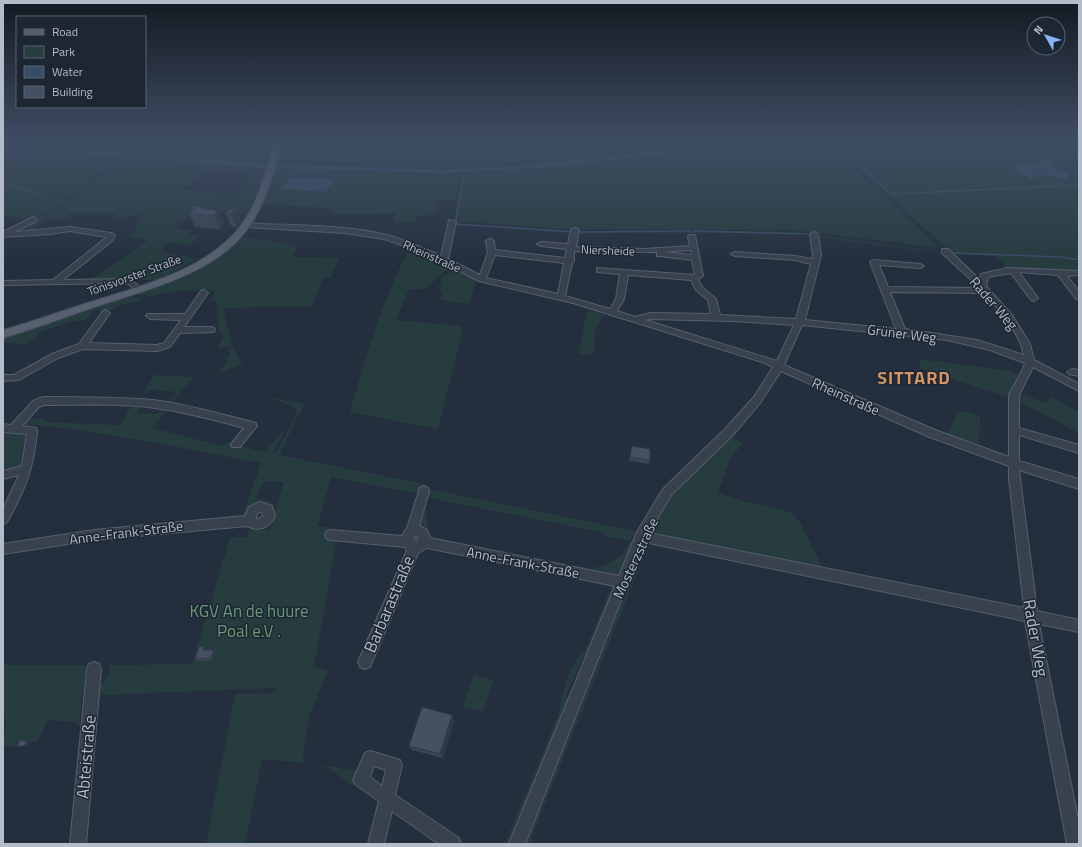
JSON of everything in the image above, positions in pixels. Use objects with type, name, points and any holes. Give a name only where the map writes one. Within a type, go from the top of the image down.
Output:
[{"type":"main road","name":"Tönisvorster Straße","points":[[3,334],[170,278],[210,257],[228,244],[246,225],[256,206],[265,182]]},
{"type":"street","points":[[4,236],[12,229],[33,219]]},
{"type":"street","points":[[444,260],[452,222]]},
{"type":"street","name":"Rheinstraße","points":[[246,225],[345,231],[373,235],[412,245],[482,279],[562,298],[635,319],[779,366],[914,426],[1015,464],[1079,484]]},
{"type":"street","points":[[4,236],[70,229],[111,235],[110,238],[55,282]]},
{"type":"street","points":[[562,298],[575,230]]},
{"type":"street","name":"Mosterzstraße","points":[[517,844],[641,536],[668,492],[740,420],[757,400],[779,366],[800,321],[817,255],[814,234]]},
{"type":"street","points":[[600,270],[694,278],[699,276],[692,237]]},
{"type":"street","points":[[482,279],[492,252],[490,241]]},
{"type":"street","name":"Niersheide","points":[[541,244],[572,248],[644,251],[696,258]]},
{"type":"street","name":"Niersheide","points":[[644,251],[694,248]]},
{"type":"street","name":"Rader Weg","points":[[945,251],[984,288],[1020,334],[1026,344],[1030,361],[1027,371],[1014,395],[1014,479],[1031,617],[1075,844]]},
{"type":"street","points":[[492,252],[570,262]]},
{"type":"street","points":[[735,254],[795,258],[815,262]]},
{"type":"street","points":[[902,332],[874,262],[920,266]]},
{"type":"street","points":[[1014,271],[1034,298]]},
{"type":"street","points":[[884,289],[984,288],[982,277],[985,275],[1014,271],[1062,275],[1079,273]]},
{"type":"street","points":[[612,313],[620,299],[624,272]]},
{"type":"street","points":[[1062,275],[1079,297]]},
{"type":"street","points":[[694,278],[700,288],[712,299],[716,316]]},
{"type":"street","points":[[3,283],[129,281],[139,289]]},
{"type":"street","points":[[3,378],[16,378],[55,356],[82,346],[157,348],[167,345],[204,293]]},
{"type":"street","points":[[82,346],[106,313]]},
{"type":"street","points":[[150,316],[187,317]]},
{"type":"street","name":"Grüner Weg","points":[[635,319],[650,316],[716,316],[800,321],[902,332],[992,347],[1030,361],[1079,388]]},
{"type":"street","points":[[178,330],[211,330]]},
{"type":"street","points":[[8,428],[36,404],[43,401],[136,402],[196,411],[252,426],[236,444]]},
{"type":"street","points":[[3,519],[20,491],[27,469],[32,431],[8,428]]},
{"type":"street","points":[[1014,430],[1079,449]]},
{"type":"street","points":[[3,475],[27,469]]},
{"type":"street","points":[[414,541],[424,491]]},
{"type":"street","name":"Anne-Frank-Straße","points":[[3,549],[94,535],[250,521]]},
{"type":"street","name":"Anne-Frank-Straße","points":[[332,535],[414,541],[622,582]]},
{"type":"street","points":[[641,536],[1079,626]]},
{"type":"street","name":"Barbarastraße","points":[[365,662],[414,541]]},
{"type":"street","name":"Abteistraße","points":[[78,844],[94,669]]},
{"type":"street","points":[[376,844],[387,799],[453,844]]},
{"type":"green space","points":[[3,182],[90,182],[71,196],[67,197],[45,192],[66,199],[56,208],[45,214],[31,219],[6,216],[3,217]]},
{"type":"green space","points":[[93,182],[191,182],[182,190],[235,194],[247,182],[262,182],[255,189],[258,191],[245,220],[243,221],[245,215],[192,213],[176,228],[191,231],[189,235],[201,235],[190,245],[170,242],[163,249],[164,253],[199,258],[156,280],[90,280],[148,240],[126,236],[135,230],[142,215],[114,218],[121,210],[115,213],[69,213],[69,218],[45,220],[33,230],[26,230],[28,227],[18,227],[55,210]]},
{"type":"green space","points":[[269,182],[290,182],[288,185],[282,186],[281,189],[325,192],[332,182],[458,182],[455,200],[438,200],[434,215],[417,216],[415,222],[394,223],[395,213],[330,215],[332,208],[260,204]]},
{"type":"green space","points":[[461,182],[869,182],[939,248],[793,230],[562,229],[454,221]]},
{"type":"green space","points":[[873,182],[1079,182],[1079,271],[1061,273],[1009,270],[996,256],[950,254],[951,252]]},
{"type":"green space","points":[[453,224],[573,231],[573,233]]},
{"type":"green space","points":[[695,230],[793,232],[813,234],[813,236],[793,233],[577,233],[577,231]]},
{"type":"green space","points":[[817,235],[943,252],[943,253],[817,237]]},
{"type":"green space","points":[[243,237],[298,245],[292,257],[339,258],[331,278],[323,278],[313,306],[223,308],[233,346],[217,348],[224,335],[218,330],[217,301],[210,301],[215,290],[174,291],[151,296],[136,295],[196,271],[222,255]]},
{"type":"green space","points":[[410,249],[435,259],[450,268],[424,289],[409,289],[396,320],[460,326],[463,330],[438,429],[350,412],[368,350],[383,307],[400,267]]},
{"type":"green space","points":[[452,270],[477,280],[469,304],[440,300],[443,291],[438,290],[442,283],[440,279]]},
{"type":"green space","points":[[129,297],[142,297],[138,302],[116,306],[113,310],[94,310],[83,321],[71,321],[39,333],[29,344],[3,343],[3,338]]},
{"type":"green space","points":[[588,310],[605,315],[596,328],[593,355],[579,354]]},
{"type":"green space","points":[[234,348],[242,364],[220,373],[230,354],[228,350]]},
{"type":"green space","points":[[920,359],[1009,371],[1020,376],[1010,391],[1009,397],[920,369]]},
{"type":"green space","points":[[154,375],[194,377],[170,404],[164,403],[170,402],[177,392],[149,389],[139,401]]},
{"type":"green space","points":[[1020,394],[1047,403],[1052,397],[1079,412],[1079,433],[1020,402]]},
{"type":"green space","name":"KGV An de huure Poal e.V .","points":[[268,397],[304,404],[279,455],[424,484],[427,489],[635,531],[630,541],[605,536],[605,533],[425,497],[428,536],[417,529],[420,494],[331,477],[317,526],[332,528],[329,537],[337,538],[314,667],[328,671],[309,716],[303,759],[306,763],[262,759],[245,844],[206,844],[235,694],[271,693],[276,692],[277,688],[100,695],[98,688],[108,677],[110,665],[192,664],[230,538],[247,537],[250,529],[270,530],[284,482],[264,481],[256,499],[271,501],[270,504],[254,504],[242,517],[261,463],[151,442],[64,428],[22,424],[28,419],[45,419],[44,422],[120,425],[132,405],[141,406],[137,413],[156,414],[162,408],[168,409],[152,428],[223,446],[227,442],[264,452],[287,426],[273,453],[275,454],[298,412],[292,406]]},
{"type":"green space","points":[[966,411],[980,416],[979,448],[947,435],[957,413]]},
{"type":"green space","points":[[3,434],[27,434],[22,466],[3,471]]},
{"type":"green space","points":[[730,436],[743,443],[730,459],[718,493],[746,502],[780,509],[793,514],[801,524],[823,569],[647,534],[666,501],[676,489]]},
{"type":"green space","points":[[630,541],[635,541],[589,657],[584,655],[566,696],[572,700],[511,844],[505,844],[559,713],[567,678],[575,662],[586,649],[616,575],[591,569],[615,560],[627,547]]},
{"type":"green space","points":[[649,543],[529,844],[524,844],[642,546]]},
{"type":"green space","points":[[3,665],[86,665],[79,726],[75,722],[48,720],[37,742],[23,742],[20,747],[3,746],[6,722],[3,710]]},
{"type":"green space","points":[[474,674],[493,680],[483,712],[463,706]]},
{"type":"green space","points":[[317,765],[360,770],[354,786],[328,768]]},
{"type":"water","points":[[288,182],[333,182],[325,192],[281,189],[282,186],[289,183]]},
{"type":"building","points":[[195,206],[203,207],[201,209],[218,210],[214,216],[189,214]]},
{"type":"building","points":[[229,209],[236,209],[231,214],[226,214]]},
{"type":"building","points":[[632,446],[650,449],[650,460],[630,457]]},
{"type":"building","points":[[204,646],[203,650],[214,650],[211,658],[195,659],[199,647]]},
{"type":"building","points":[[422,707],[452,715],[440,754],[409,746]]},
{"type":"building","points":[[20,740],[27,741],[24,746],[17,746]]},
{"type":"waterway","points":[[3,182],[34,193]]},
{"type":"waterway","points":[[463,182],[455,224],[573,232]]},
{"type":"waterway","points":[[877,182],[891,194],[1079,185]]},
{"type":"waterway","points":[[579,232],[690,231]]},
{"type":"waterway","points":[[694,231],[806,234]]},
{"type":"waterway","points":[[954,253],[1060,257],[1079,260]]},
{"type":"district","name":"SITTARD","points":[[914,377]]}]
